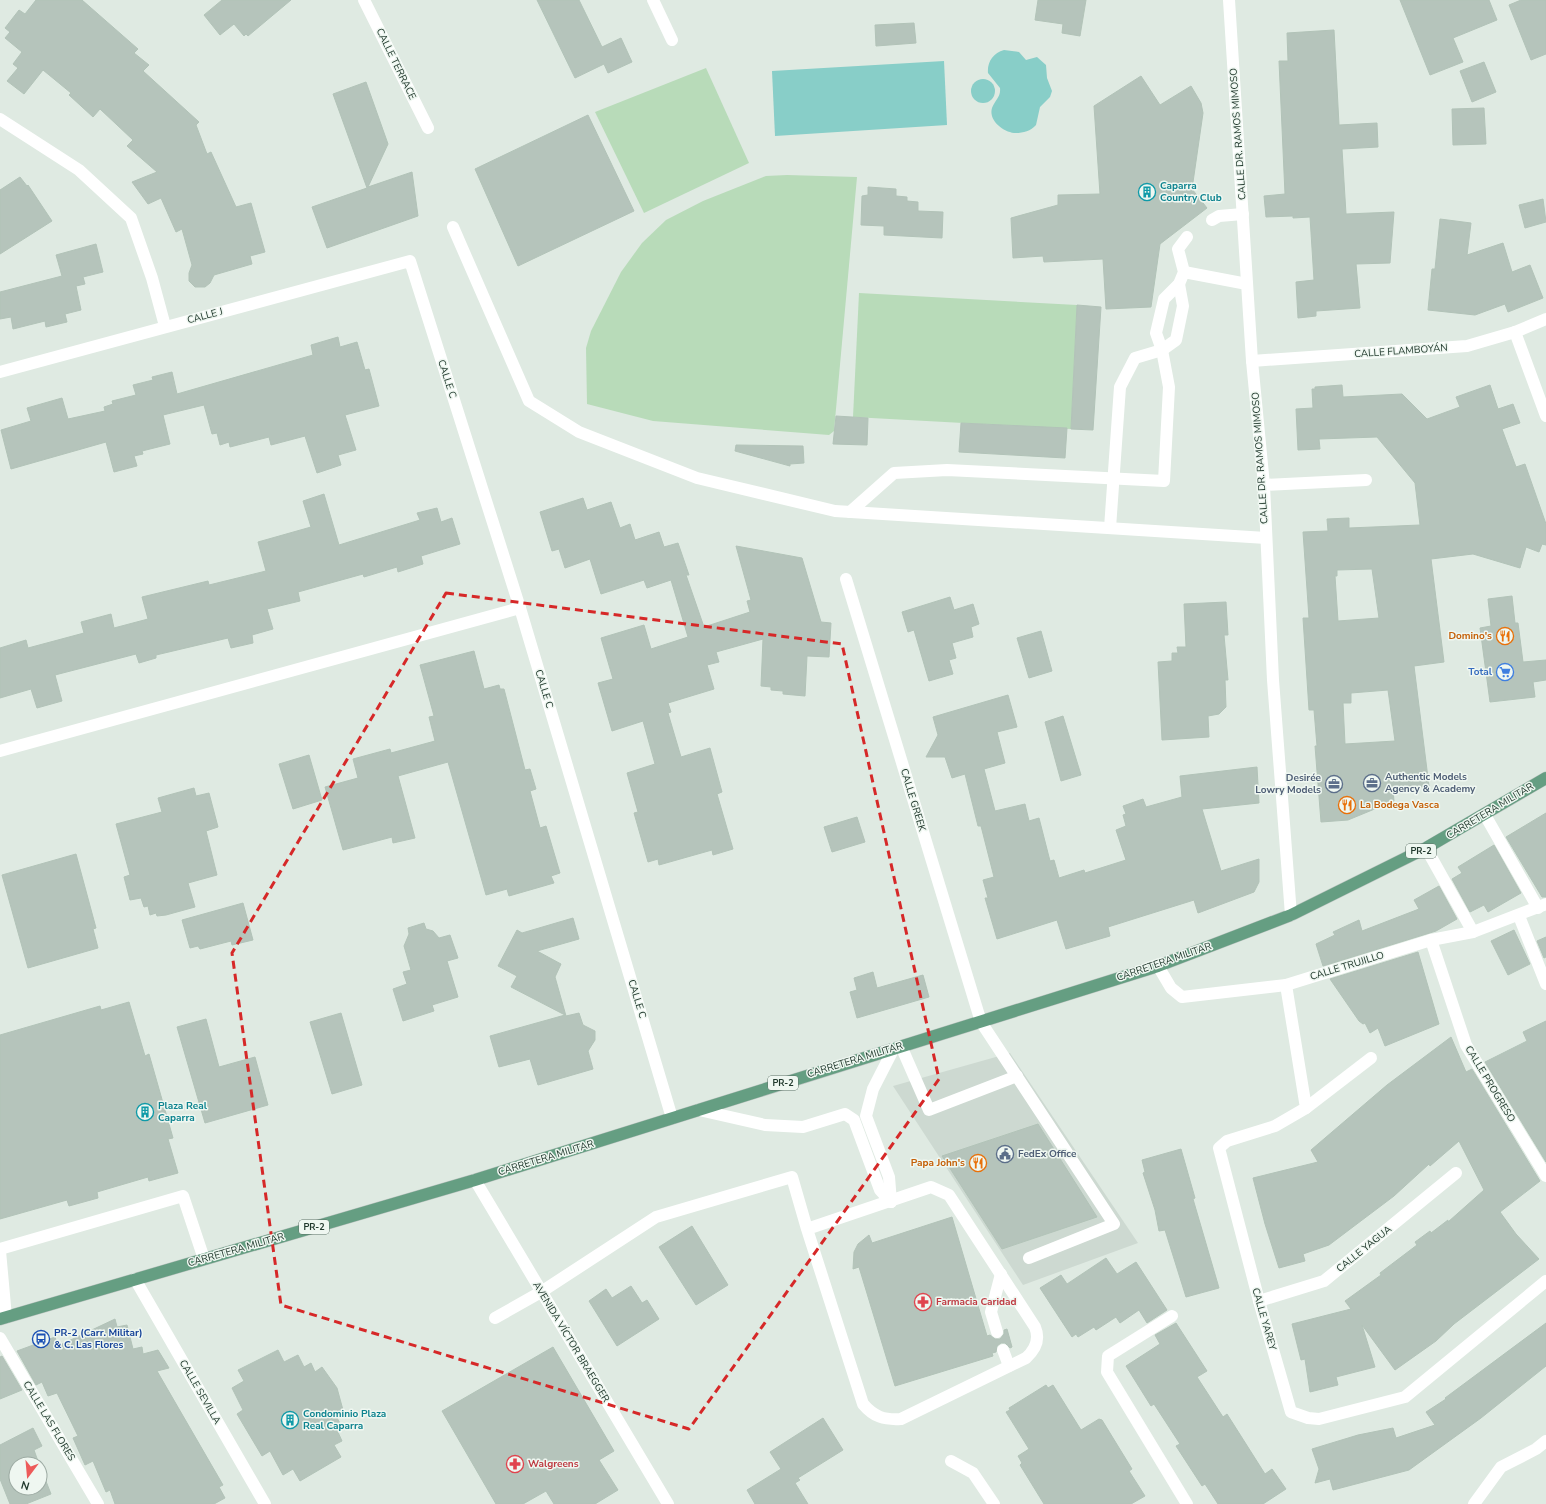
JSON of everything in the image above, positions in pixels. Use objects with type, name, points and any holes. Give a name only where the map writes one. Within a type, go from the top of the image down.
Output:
[{"type":"main road","name":"CARRETERA MILITAR","points":[[3,1318],[475,1180],[1158,966],[1291,915],[1426,848],[1485,815],[1546,778]]},
{"type":"street","name":"CALLE TERRACE","points":[[364,0],[428,128]]},
{"type":"street","points":[[653,0],[672,40]]},
{"type":"street","name":"CALLE DR. RAMOS MIMOSO","points":[[1229,0],[1252,360],[1264,485],[1274,680],[1291,915]]},
{"type":"street","points":[[0,119],[79,170],[131,218],[152,278],[165,326]]},
{"type":"street","points":[[1212,220],[1219,216],[1243,214]]},
{"type":"street","points":[[454,227],[529,401],[579,432],[697,478],[835,511],[1266,538]]},
{"type":"street","points":[[850,512],[894,473],[947,470],[1164,481],[1169,387],[1162,350],[1156,333],[1164,299],[1178,284],[1184,272],[1178,248],[1187,237]]},
{"type":"street","name":"CALLE J","points":[[0,372],[165,326],[410,261]]},
{"type":"street","name":"CALLE C","points":[[410,261],[520,608],[672,1118]]},
{"type":"street","points":[[1184,272],[1247,284]]},
{"type":"street","points":[[1110,528],[1112,478],[1120,387],[1135,358],[1162,350],[1176,340],[1183,306],[1178,284]]},
{"type":"street","name":"CALLE FLAMBOYÁN","points":[[1252,360],[1467,346],[1515,332],[1546,320]]},
{"type":"street","points":[[1515,332],[1546,416]]},
{"type":"street","points":[[1264,485],[1366,480]]},
{"type":"street","name":"CALLE GREEK","points":[[846,579],[981,1022],[1114,1224],[1030,1258]]},
{"type":"street","points":[[0,751],[520,608]]},
{"type":"street","points":[[1485,815],[1542,906]]},
{"type":"street","points":[[1426,848],[1473,932]]},
{"type":"street","name":"CALLE TRUJILLO","points":[[1158,966],[1170,988],[1182,997],[1286,985],[1431,940],[1473,932],[1519,916],[1542,906]]},
{"type":"street","points":[[1519,916],[1546,984]]},
{"type":"street","name":"CALLE PROGRESO","points":[[1431,940],[1466,1045],[1546,1176]]},
{"type":"street","points":[[1286,985],[1306,1108],[1371,1058]]},
{"type":"street","points":[[898,1047],[929,1110],[1017,1076]]},
{"type":"street","points":[[891,1202],[889,1177],[866,1116],[873,1088],[898,1047]]},
{"type":"street","name":"CALLE YAREY","points":[[1306,1108],[1275,1126],[1227,1141],[1219,1148],[1259,1301],[1291,1412],[1308,1418],[1319,1419],[1405,1397],[1546,1281]]},
{"type":"street","points":[[699,1110],[765,1126],[803,1127],[845,1114],[854,1120],[880,1190],[891,1202]]},
{"type":"street","name":"CALLE YAGUA","points":[[1259,1301],[1324,1281],[1456,1173]]},
{"type":"street","points":[[495,1318],[541,1292],[656,1217],[792,1177],[807,1229],[863,1404],[869,1411],[888,1420],[901,1419],[1026,1358],[1033,1352],[1037,1342],[1038,1333],[1001,1274],[948,1195],[931,1187],[891,1202],[807,1229]]},
{"type":"street","name":"AVENIDA VÍCTOR BRAEGGER","points":[[475,1180],[668,1504]]},
{"type":"street","points":[[3,1318],[0,1250],[184,1196],[204,1259]]},
{"type":"street","points":[[997,1332],[992,1312],[1001,1274]]},
{"type":"street","name":"CALLE SEVILLA","points":[[135,1279],[265,1504]]},
{"type":"street","points":[[1172,1316],[1108,1356],[1107,1372],[1187,1504]]},
{"type":"street","name":"CALLE LAS FLORES","points":[[0,1338],[98,1504]]},
{"type":"street","points":[[1003,1350],[1009,1366]]},
{"type":"street","points":[[1474,1504],[1501,1467],[1536,1449],[1546,1441]]},
{"type":"street","points":[[951,1461],[973,1473],[994,1504]]},
{"type":"highlighted area","points":[[446,593],[842,644],[939,1079],[689,1429],[281,1305],[232,953]]},
{"type":"shaded area","points":[[1010,1053],[1138,1243],[1023,1285],[893,1086]]},
{"type":"green space","points":[[706,68],[749,163],[644,213],[595,112]]},
{"type":"green space","points":[[787,175],[857,177],[834,431],[829,435],[653,421],[587,404],[586,348],[591,331],[621,272],[642,243],[666,220],[703,201],[766,176]]},
{"type":"green space","points":[[859,293],[1077,305],[1071,429],[853,417]]},
{"type":"water","points":[[1004,50],[1019,52],[1026,60],[1037,57],[1046,65],[1047,78],[1052,91],[1050,97],[1040,107],[1036,125],[1032,129],[1024,132],[1016,133],[1003,129],[995,122],[991,113],[992,108],[999,96],[1000,88],[988,73],[988,69],[992,58],[1000,51]]},
{"type":"water","points":[[944,61],[947,125],[775,136],[772,71]]},
{"type":"water","points":[[978,79],[988,79],[995,86],[995,96],[988,103],[978,103],[971,96],[971,86]]},
{"type":"building","points":[[36,0],[82,0],[138,49],[134,53],[149,65],[143,71],[199,122],[196,125],[207,154],[211,152],[236,207],[251,203],[265,252],[250,256],[252,264],[214,275],[210,283],[205,287],[195,287],[189,281],[189,273],[192,265],[182,229],[176,232],[161,198],[148,204],[132,182],[157,172],[127,146],[133,140],[100,109],[93,117],[69,95],[71,93],[43,70],[24,94],[7,81],[18,68],[13,64],[22,52],[5,38],[10,32],[5,28],[19,10],[25,14]]},
{"type":"building","points":[[222,0],[291,0],[248,36],[246,34],[244,36],[234,24],[220,35],[204,15]]},
{"type":"building","points":[[537,0],[579,0],[602,47],[621,38],[632,62],[608,73],[604,64],[575,78]]},
{"type":"building","points":[[1038,0],[1086,0],[1080,36],[1062,33],[1063,24],[1035,20]]},
{"type":"building","points":[[1400,0],[1489,0],[1497,20],[1453,38],[1463,62],[1430,75]]},
{"type":"building","points":[[1521,0],[1546,0],[1546,54],[1531,60],[1509,5]]},
{"type":"building","points":[[914,23],[916,43],[876,46],[875,25]]},
{"type":"building","points":[[1334,30],[1339,125],[1377,123],[1378,147],[1342,149],[1346,214],[1394,212],[1390,263],[1356,264],[1360,308],[1316,311],[1316,316],[1298,318],[1296,282],[1314,280],[1310,217],[1266,217],[1264,196],[1285,194],[1279,61],[1288,61],[1287,33]]},
{"type":"building","points":[[1484,62],[1496,92],[1472,102],[1460,71]]},
{"type":"building","name":"Caparra Country Club","points":[[1141,76],[1160,105],[1191,86],[1201,103],[1203,113],[1192,189],[1207,208],[1160,244],[1151,307],[1106,309],[1103,259],[1044,262],[1043,256],[1013,258],[1011,218],[1058,205],[1058,195],[1100,194],[1094,106]]},
{"type":"building","points":[[366,82],[388,144],[368,187],[412,172],[418,216],[327,248],[312,207],[367,188],[333,94]]},
{"type":"building","points":[[1484,108],[1486,144],[1453,145],[1452,109]]},
{"type":"building","points":[[588,115],[634,211],[518,266],[475,169]]},
{"type":"building","points":[[20,177],[27,186],[28,185],[52,221],[0,254],[0,190]]},
{"type":"building","points":[[868,187],[896,189],[896,196],[907,197],[907,201],[918,202],[918,211],[943,212],[942,238],[884,235],[884,226],[861,225],[862,196],[868,195]]},
{"type":"building","points":[[1543,199],[1546,222],[1525,228],[1519,205]]},
{"type":"building","points":[[1440,219],[1471,223],[1467,255],[1503,243],[1512,272],[1530,265],[1543,298],[1508,312],[1505,304],[1475,315],[1428,310],[1432,269],[1435,269]]},
{"type":"building","points":[[96,244],[103,272],[83,277],[85,284],[76,286],[81,310],[65,314],[67,322],[46,327],[45,321],[13,329],[11,317],[0,319],[0,292],[62,276],[56,255]]},
{"type":"building","points":[[1077,305],[1101,307],[1093,430],[1071,429]]},
{"type":"building","points":[[338,337],[340,347],[357,342],[365,370],[369,369],[379,406],[345,415],[356,450],[338,455],[341,465],[317,473],[305,436],[271,445],[269,437],[230,447],[229,442],[220,445],[217,433],[212,434],[204,405],[163,415],[170,444],[142,451],[143,454],[134,456],[137,466],[114,472],[106,442],[11,469],[1,430],[31,421],[27,408],[62,398],[68,419],[105,411],[104,407],[113,404],[112,401],[136,395],[133,385],[153,380],[152,377],[172,372],[177,394],[313,355],[311,345]]},
{"type":"building","points":[[1342,385],[1343,397],[1402,394],[1427,419],[1460,407],[1456,397],[1490,385],[1498,409],[1513,404],[1520,423],[1502,429],[1516,467],[1525,464],[1546,524],[1546,545],[1542,544],[1539,552],[1526,547],[1520,568],[1473,554],[1431,559],[1444,662],[1414,666],[1429,786],[1393,790],[1394,801],[1348,820],[1321,822],[1315,746],[1317,746],[1314,710],[1309,710],[1303,618],[1309,618],[1303,532],[1328,531],[1327,519],[1349,518],[1349,528],[1420,525],[1415,483],[1377,437],[1319,439],[1320,449],[1298,450],[1296,409],[1313,408],[1312,389],[1315,389],[1315,387]],"holes":[[[1372,569],[1379,618],[1338,621],[1335,576],[1337,576],[1337,570]],[[1388,690],[1395,741],[1345,744],[1343,703],[1351,703],[1351,693]]]},
{"type":"building","points":[[836,416],[868,418],[867,445],[833,444]]},
{"type":"building","points":[[961,423],[1067,428],[1065,458],[959,452]]},
{"type":"building","points":[[736,445],[803,446],[804,463],[790,464],[790,466],[735,451]]},
{"type":"building","points":[[324,494],[339,545],[420,520],[417,513],[437,508],[441,522],[452,518],[460,544],[421,556],[423,564],[398,572],[397,567],[364,577],[363,574],[298,592],[300,601],[267,609],[273,629],[252,635],[253,643],[231,648],[228,638],[156,655],[156,658],[139,663],[136,654],[55,675],[62,701],[37,708],[31,689],[0,698],[0,648],[26,640],[28,648],[84,633],[81,622],[111,614],[114,628],[148,619],[142,597],[208,581],[209,585],[266,571],[258,542],[311,527],[303,501]]},
{"type":"building","points":[[583,498],[587,510],[611,502],[620,528],[630,524],[635,540],[659,532],[664,547],[678,543],[689,575],[686,575],[704,627],[750,612],[747,601],[751,600],[736,546],[802,558],[821,622],[831,623],[829,657],[807,656],[805,696],[783,694],[783,691],[771,690],[771,687],[761,686],[763,639],[716,652],[719,662],[707,665],[714,689],[668,703],[671,712],[668,713],[681,757],[710,748],[722,792],[717,794],[733,849],[713,855],[712,850],[659,865],[658,859],[648,862],[634,813],[638,812],[627,773],[655,764],[643,721],[612,731],[598,683],[613,679],[601,638],[644,625],[651,649],[688,637],[671,580],[647,588],[644,580],[601,594],[590,559],[565,568],[559,549],[552,551],[540,512]]},
{"type":"building","name":"Total","points":[[1512,596],[1515,623],[1518,623],[1523,662],[1546,660],[1546,680],[1533,682],[1535,697],[1490,702],[1480,628],[1491,626],[1488,599]]},
{"type":"building","points":[[950,597],[954,610],[973,604],[979,624],[971,627],[973,637],[952,643],[956,658],[949,660],[953,674],[929,681],[914,630],[908,632],[902,612]]},
{"type":"building","points":[[1226,602],[1228,635],[1224,635],[1228,680],[1225,680],[1226,707],[1219,714],[1208,716],[1209,737],[1162,740],[1158,662],[1172,661],[1172,653],[1178,653],[1177,647],[1186,647],[1184,604]]},
{"type":"building","points":[[1041,631],[1052,671],[1029,678],[1017,638]]},
{"type":"building","points":[[474,651],[484,689],[499,685],[500,689],[504,689],[525,770],[530,769],[536,789],[530,791],[540,828],[546,826],[560,873],[551,876],[554,883],[509,896],[507,889],[486,895],[448,762],[398,776],[415,838],[393,843],[392,837],[343,850],[325,787],[358,778],[353,759],[390,749],[391,753],[435,741],[429,717],[434,716],[420,665]]},
{"type":"building","points":[[1008,695],[1017,727],[997,732],[1005,763],[984,769],[995,811],[1025,804],[1029,821],[1039,818],[1050,861],[1054,860],[1059,878],[1084,870],[1085,873],[1126,860],[1116,830],[1126,826],[1123,815],[1126,814],[1123,806],[1143,799],[1146,807],[1182,797],[1180,776],[1257,767],[1259,803],[1202,809],[1221,871],[1259,859],[1259,882],[1254,892],[1198,913],[1194,900],[1108,927],[1110,936],[1066,949],[1057,920],[997,939],[985,898],[988,898],[983,880],[994,877],[981,826],[978,826],[965,774],[952,778],[945,757],[926,757],[938,735],[933,717]]},
{"type":"building","points":[[1063,716],[1081,775],[1061,781],[1045,722]]},
{"type":"building","points":[[309,755],[322,800],[293,809],[279,764]]},
{"type":"building","points":[[194,788],[196,796],[209,793],[218,827],[206,831],[217,875],[188,883],[195,907],[166,915],[157,916],[156,913],[150,915],[148,906],[144,907],[141,898],[130,900],[124,877],[130,875],[116,824],[162,812],[158,798]]},
{"type":"building","points":[[1546,813],[1546,897],[1542,897],[1506,837]]},
{"type":"building","points":[[857,817],[865,842],[832,852],[824,827]]},
{"type":"building","points":[[1494,845],[1521,893],[1488,912],[1484,905],[1470,912],[1452,879],[1462,873],[1458,867]]},
{"type":"building","points":[[76,854],[96,928],[93,929],[98,948],[28,968],[2,875]]},
{"type":"building","points":[[1439,886],[1457,919],[1436,931],[1323,966],[1316,944],[1335,935],[1333,932],[1359,920],[1362,931],[1419,909],[1414,900]]},
{"type":"building","points":[[243,903],[253,940],[232,945],[231,941],[200,949],[198,946],[190,948],[182,920]]},
{"type":"building","points":[[573,918],[579,939],[537,951],[561,964],[555,977],[566,1016],[579,1013],[583,1025],[595,1031],[595,1040],[588,1051],[593,1069],[538,1085],[530,1059],[499,1067],[490,1036],[565,1015],[511,987],[517,976],[498,966],[517,930],[522,933]]},
{"type":"building","points":[[424,923],[426,929],[433,931],[439,938],[450,935],[458,958],[447,961],[458,997],[432,1005],[434,1011],[403,1021],[393,989],[407,984],[403,972],[411,970],[404,946],[409,934],[408,928]]},
{"type":"building","points":[[1514,930],[1530,964],[1508,975],[1491,941]]},
{"type":"building","points":[[1546,937],[1546,957],[1544,958],[1537,941]]},
{"type":"building","points":[[1418,952],[1439,1024],[1385,1046],[1378,1028],[1370,1033],[1365,1023],[1363,1024],[1359,1021],[1330,979]]},
{"type":"building","points":[[873,972],[877,988],[923,975],[929,997],[857,1018],[850,992],[857,990],[854,978]]},
{"type":"building","points":[[129,1002],[145,1056],[149,1054],[173,1138],[168,1139],[178,1173],[149,1181],[148,1177],[97,1192],[98,1198],[69,1206],[67,1200],[0,1219],[0,1035],[100,1006],[101,1010]]},
{"type":"building","points":[[341,1013],[362,1085],[332,1094],[310,1022]]},
{"type":"building","points":[[206,1019],[219,1067],[255,1057],[268,1105],[205,1123],[177,1027]]},
{"type":"building","points":[[1546,1021],[1546,1162],[1485,1062],[1527,1041],[1523,1032]]},
{"type":"building","points":[[1451,1037],[1466,1072],[1472,1069],[1540,1181],[1500,1212],[1516,1234],[1539,1259],[1454,1324],[1436,1341],[1395,1370],[1362,1325],[1375,1367],[1336,1377],[1338,1385],[1310,1392],[1305,1359],[1301,1360],[1292,1324],[1351,1309],[1345,1301],[1381,1275],[1380,1273],[1417,1245],[1415,1242],[1430,1231],[1431,1233],[1448,1220],[1448,1222],[1484,1190],[1459,1141],[1430,1166],[1429,1164],[1394,1196],[1329,1245],[1303,1254],[1305,1261],[1279,1268],[1265,1224],[1253,1178],[1318,1162],[1311,1150],[1387,1085]]},
{"type":"building","points":[[1038,1124],[1097,1217],[1002,1249],[942,1156]]},
{"type":"building","points":[[1181,1149],[1195,1198],[1193,1199],[1219,1288],[1186,1297],[1165,1230],[1159,1231],[1155,1210],[1143,1173],[1145,1172],[1142,1160]]},
{"type":"building","name":"Farmacia Caridad","points":[[952,1217],[987,1336],[990,1335],[995,1339],[1000,1339],[1004,1334],[1004,1330],[1007,1329],[1012,1347],[1010,1348],[1005,1343],[1001,1343],[997,1346],[996,1352],[992,1353],[993,1356],[895,1386],[859,1267],[853,1269],[854,1252],[858,1244],[869,1235],[872,1243]]},
{"type":"building","points":[[692,1226],[728,1285],[696,1305],[659,1247]]},
{"type":"building","points":[[1106,1258],[1117,1274],[1136,1262],[1167,1310],[1147,1323],[1139,1310],[1120,1323],[1116,1317],[1096,1330],[1094,1327],[1078,1337],[1076,1334],[1072,1337],[1040,1288],[1061,1275],[1067,1284]]},
{"type":"building","points":[[631,1286],[642,1303],[647,1300],[659,1319],[617,1346],[589,1301],[606,1289],[612,1298]]},
{"type":"building","points":[[115,1319],[117,1327],[127,1325],[133,1349],[142,1347],[143,1354],[158,1350],[169,1368],[157,1371],[223,1485],[219,1487],[225,1498],[214,1504],[115,1504],[110,1490],[106,1492],[93,1461],[85,1465],[73,1438],[78,1436],[57,1393],[48,1396],[42,1382],[36,1385],[17,1351],[55,1337],[58,1346]]},
{"type":"building","points":[[1176,1323],[1207,1371],[1197,1377],[1223,1417],[1227,1414],[1265,1474],[1272,1469],[1286,1489],[1263,1504],[1218,1504],[1205,1484],[1202,1486],[1176,1446],[1180,1444],[1154,1404],[1151,1406],[1126,1366],[1160,1344],[1155,1335]]},
{"type":"building","points":[[1546,1323],[1546,1366],[1481,1418],[1409,1470],[1333,1490],[1330,1479],[1315,1483],[1319,1469],[1312,1449],[1358,1435],[1393,1428],[1396,1438],[1435,1425],[1426,1412],[1446,1399],[1445,1398]]},
{"type":"building","name":"Walgreens","points":[[553,1347],[614,1451],[599,1460],[618,1490],[595,1504],[554,1504],[546,1491],[523,1504],[496,1504],[442,1411]]},
{"type":"building","name":"Condominio Plaza Real Caparra","points":[[278,1350],[284,1362],[298,1355],[304,1367],[311,1363],[315,1372],[322,1367],[337,1388],[343,1410],[335,1414],[342,1427],[337,1430],[342,1441],[334,1445],[341,1457],[300,1481],[293,1469],[283,1475],[270,1451],[262,1456],[237,1414],[243,1410],[232,1388],[244,1381],[238,1370]]},
{"type":"building","points":[[2,1356],[22,1390],[0,1399],[0,1357]]},
{"type":"building","points":[[1046,1385],[1048,1388],[1053,1385],[1081,1430],[1099,1419],[1102,1420],[1132,1469],[1129,1471],[1145,1496],[1131,1504],[1044,1504],[1020,1465],[1022,1463],[1018,1456],[1029,1449],[1006,1412],[1010,1410],[1009,1408]]},
{"type":"building","points":[[823,1418],[843,1450],[798,1478],[800,1480],[795,1483],[808,1504],[755,1504],[747,1490],[781,1469],[770,1452]]},
{"type":"building","points":[[33,1428],[42,1446],[34,1450],[36,1456],[8,1456],[8,1496],[46,1496],[26,1504],[10,1504],[0,1479],[0,1445]]},
{"type":"building","points":[[48,1486],[51,1494],[48,1495]]},
{"type":"place","name":"Caparra Country Club","points":[[1147,192]]},
{"type":"place","name":"Domino's","points":[[1505,636]]},
{"type":"place","name":"Total","points":[[1505,672]]},
{"type":"place","name":"Authentic Models Agency & Academy","points":[[1372,783]]},
{"type":"place","name":"Desirée Lowry Models","points":[[1334,784]]},
{"type":"place","name":"La Bodega Vasca","points":[[1347,805]]},
{"type":"place","name":"Plaza Real Caparra","points":[[145,1112]]},
{"type":"place","name":"FedEx Office","points":[[1005,1154]]},
{"type":"place","name":"Papa John's","points":[[978,1163]]},
{"type":"place","name":"Farmacia Caridad","points":[[923,1302]]},
{"type":"place","name":"PR-2 (Carr. Militar) & C. Las Flores","points":[[41,1339]]},
{"type":"place","name":"Condominio Plaza Real Caparra","points":[[290,1420]]},
{"type":"place","name":"Walgreens","points":[[515,1464]]}]
